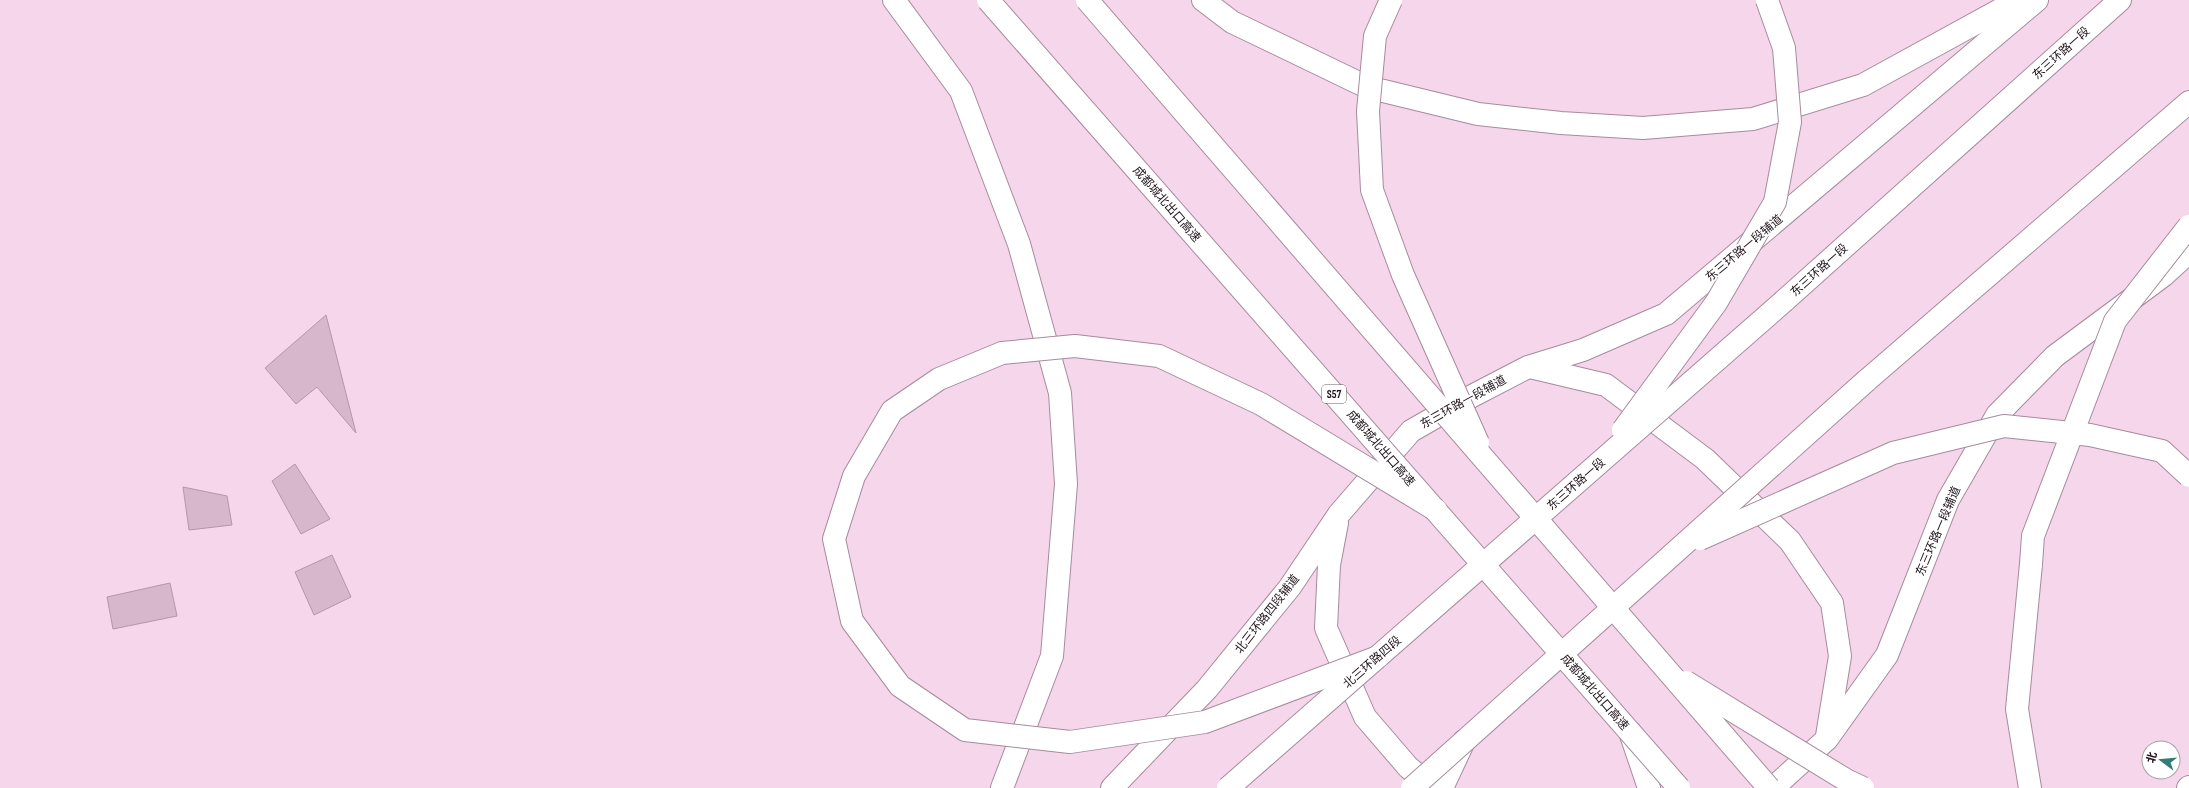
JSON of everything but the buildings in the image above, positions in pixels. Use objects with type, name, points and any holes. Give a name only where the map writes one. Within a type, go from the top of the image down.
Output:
[{"type":"main road","points":[[894,0],[960,91],[1019,244],[1060,393],[1066,484],[1052,656],[1002,788]]},
{"type":"main road","name":"成都城北出口高速","points":[[988,0],[1679,788]]},
{"type":"main road","points":[[1086,0],[1769,788]]},
{"type":"main road","points":[[1203,0],[1232,22],[1367,87],[1478,114],[1562,123],[1643,128],[1753,119],[1863,85],[2018,0]]},
{"type":"main road","points":[[1391,0],[1374,36],[1368,112],[1372,190],[1403,275],[1488,464]]},
{"type":"main road","points":[[1599,463],[1716,303],[1775,202],[1790,122],[1784,48],[1767,0]]},
{"type":"main road","name":"东三环路一段辅道","points":[[1411,431],[1474,394],[1528,367],[1584,350],[1666,314],[2037,0]]},
{"type":"main road","name":"东三环路一段","points":[[1516,536],[1784,301],[2120,0]]},
{"type":"main road","points":[[1412,788],[1866,381],[2189,102]]},
{"type":"main road","points":[[2030,788],[2017,709],[2033,536],[2115,321],[2189,226]]},
{"type":"main road","name":"东三环路一段辅道","points":[[1773,788],[1827,739],[1888,655],[1948,500],[1997,415],[2055,356],[2164,275],[2189,252]]},
{"type":"main road","points":[[1378,657],[1204,722],[1070,742],[965,730],[900,686],[852,621],[834,539],[854,476],[892,411],[939,379],[1002,353],[1075,346],[1159,356],[1261,404],[1436,510]]},
{"type":"main road","points":[[1528,367],[1606,385],[1705,459],[1790,542],[1832,603],[1840,656],[1827,739]]},
{"type":"main road","points":[[1681,548],[1893,453],[2004,426],[2090,435],[2162,451],[2189,476]]},
{"type":"main road","name":"北三环路四段辅道","points":[[1112,788],[1212,683],[1290,587],[1339,514],[1411,431]]},
{"type":"main road","points":[[1339,514],[1329,566],[1326,628],[1365,717],[1408,767],[1433,788]]},
{"type":"main road","name":"北三环路四段","points":[[1228,788],[1516,536]]},
{"type":"main road","points":[[1668,672],[1846,780],[1864,788]]},
{"type":"main road","points":[[1630,732],[1649,788]]},
{"type":"main road","points":[[1442,788],[1464,741]]}]
